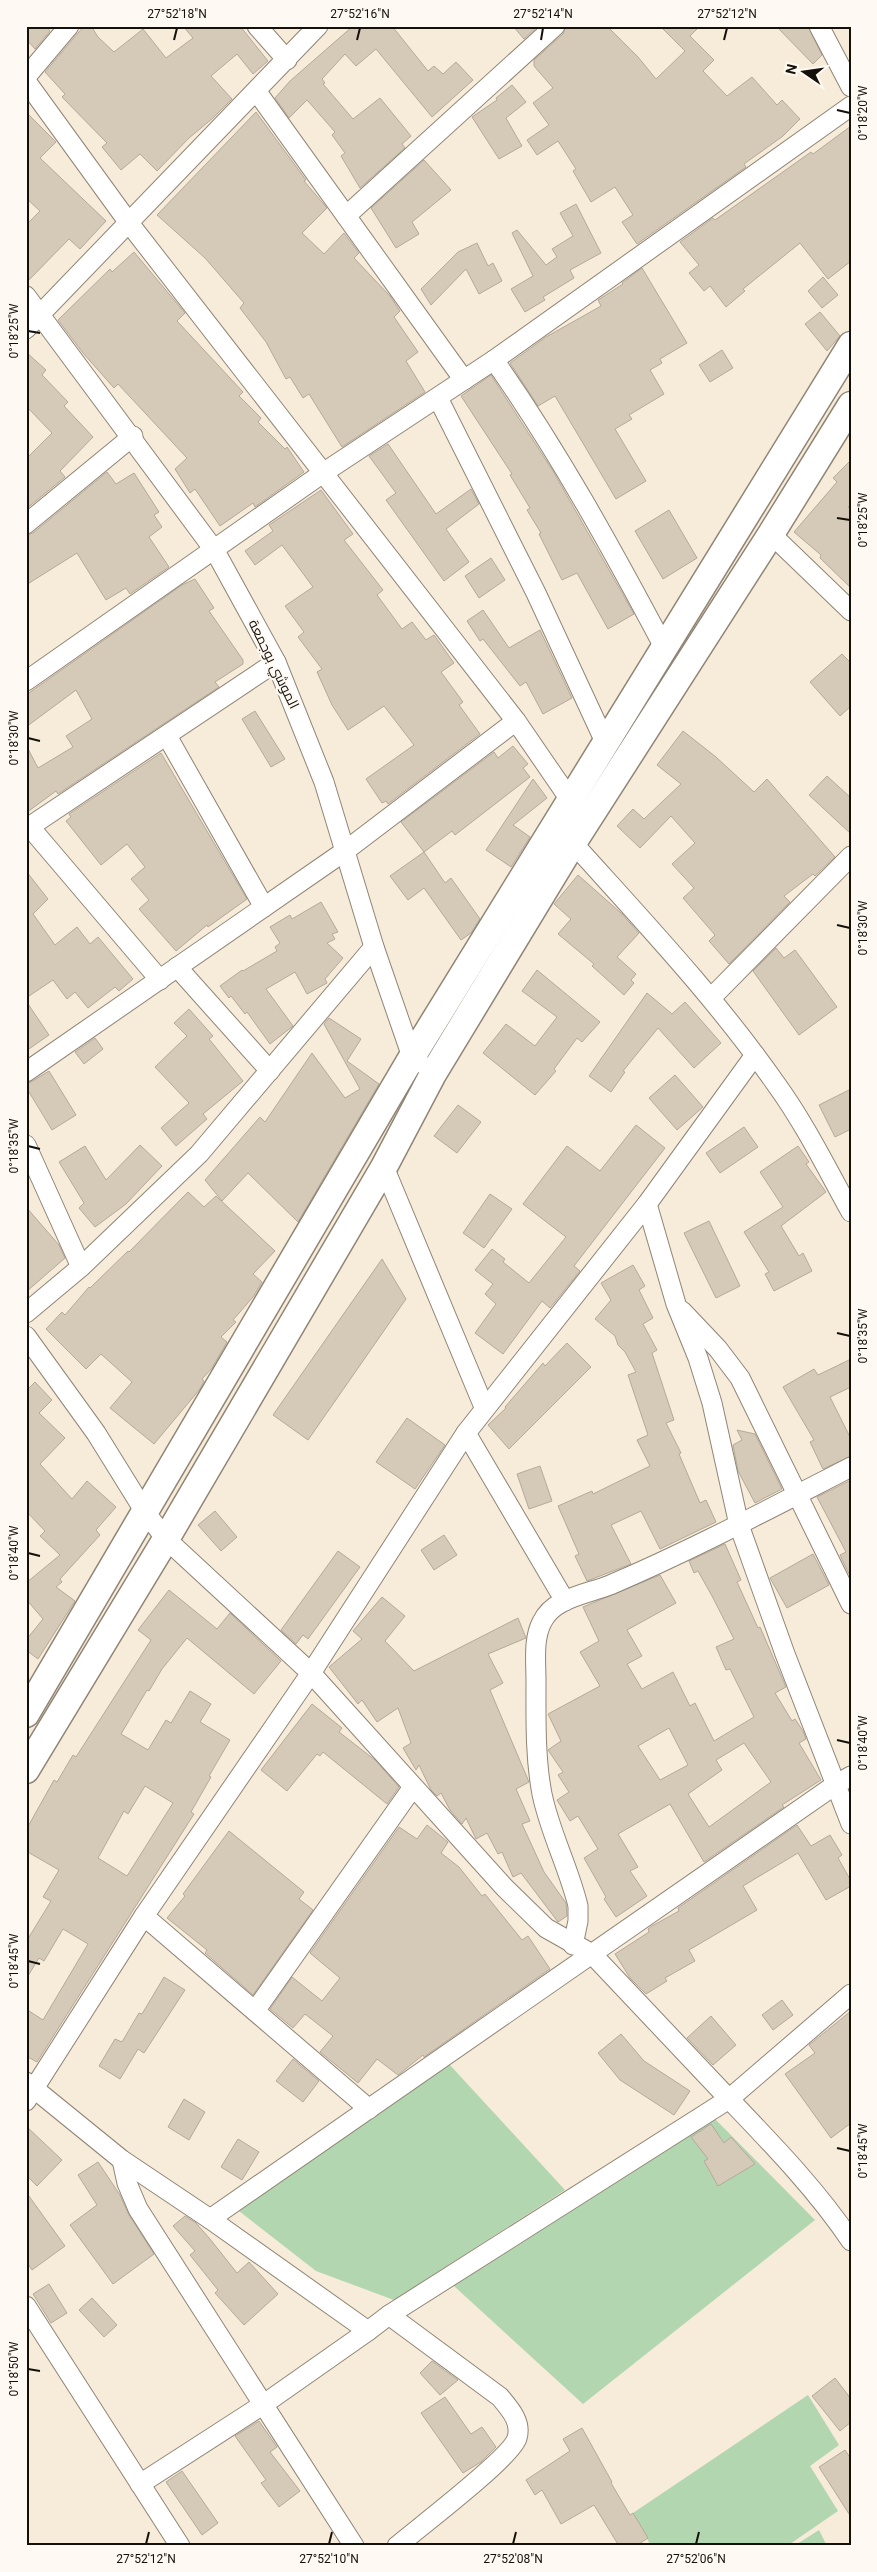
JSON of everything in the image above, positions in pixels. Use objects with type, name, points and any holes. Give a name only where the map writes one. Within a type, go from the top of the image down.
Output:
[{"type":"main road","points":[[26,1770],[166,1539],[384,1167],[563,836],[571,801],[851,345]]},
{"type":"main road","points":[[26,1714],[412,1056],[771,534],[851,405]]},
{"type":"street","points":[[69,26],[27,76],[129,223],[516,721],[571,801]]},
{"type":"street","points":[[257,26],[286,60]]},
{"type":"street","points":[[26,328],[257,92],[318,26]]},
{"type":"street","points":[[346,216],[555,26]]},
{"type":"street","points":[[819,26],[851,87]]},
{"type":"street","points":[[257,92],[464,380]]},
{"type":"street","points":[[26,681],[215,551],[324,473],[494,360],[851,106]]},
{"type":"street","name":"الموشي بوجمعة","points":[[26,296],[40,312],[132,436],[215,551],[276,662],[324,782],[374,947],[412,1056]]},
{"type":"street","points":[[494,360],[576,488],[664,647]]},
{"type":"street","points":[[438,398],[536,593],[606,744]]},
{"type":"street","points":[[26,524],[132,436]]},
{"type":"street","points":[[771,534],[851,611]]},
{"type":"street","points":[[160,980],[28,828],[276,662]]},
{"type":"street","points":[[26,1072],[345,851],[516,721]]},
{"type":"street","points":[[167,736],[264,907]]},
{"type":"street","points":[[563,836],[710,998],[755,1055],[793,1108],[851,1212]]},
{"type":"street","points":[[710,998],[851,856]]},
{"type":"street","points":[[26,1313],[81,1267],[199,1154],[374,947]]},
{"type":"street","points":[[177,967],[270,1072]]},
{"type":"street","points":[[368,2331],[210,2219],[122,2160],[29,2091],[144,1916],[311,1674],[484,1407],[647,1204],[755,1055]]},
{"type":"street","points":[[412,1056],[433,1074]]},
{"type":"street","points":[[26,1145],[81,1267]]},
{"type":"street","points":[[384,1167],[484,1407]]},
{"type":"street","points":[[647,1204],[676,1304],[698,1358],[712,1403],[739,1525],[843,1781],[851,1824]]},
{"type":"street","points":[[676,1304],[699,1327],[740,1378],[851,1604]]},
{"type":"street","points":[[26,1336],[96,1433],[145,1512],[166,1539],[311,1674],[504,1887],[546,1928],[573,1945],[592,1954],[788,2161],[836,2219],[851,2241]]},
{"type":"street","points":[[466,1433],[564,1600]]},
{"type":"street","points":[[573,1945],[578,1921],[578,1906],[544,1802],[536,1748],[538,1630],[547,1613],[564,1600],[612,1584],[739,1525],[851,1467]]},
{"type":"street","points":[[210,2219],[843,1781]]},
{"type":"street","points":[[255,2011],[413,1787]]},
{"type":"street","points":[[144,1916],[369,2109]]},
{"type":"street","points":[[140,2484],[264,2404],[389,2315],[729,2099],[851,1994]]},
{"type":"street","points":[[122,2160],[128,2183],[138,2208],[354,2546]]},
{"type":"street","points":[[26,2306],[180,2546]]},
{"type":"street","points":[[389,2315],[500,2398],[516,2419],[518,2431],[514,2446],[466,2490],[397,2546]]},
{"type":"green space","points":[[449,2064],[565,2190],[394,2300],[316,2271],[239,2211]]},
{"type":"green space","points":[[713,2117],[815,2220],[583,2404],[454,2286]]},
{"type":"green space","points":[[808,2395],[839,2445],[810,2466],[838,2511],[787,2546],[651,2546],[633,2513]]},
{"type":"green space","points":[[819,2530],[827,2546],[794,2546]]},
{"type":"building","points":[[26,26],[46,26],[50,31],[35,49],[26,39]]},
{"type":"building","points":[[84,26],[91,26],[98,37],[114,52],[143,29],[166,58],[193,38],[183,26],[240,26],[268,61],[253,74],[237,54],[211,76],[232,99],[213,118],[189,138],[157,171],[140,154],[121,170],[102,147],[107,143],[62,97],[65,94],[45,72]]},
{"type":"building","points":[[353,26],[392,26],[428,71],[434,66],[443,74],[456,62],[473,80],[432,117],[376,49],[356,66],[345,54],[322,79],[325,83],[323,84],[353,119],[380,98],[411,136],[402,144],[405,148],[360,188],[341,156],[345,153],[332,135],[335,132],[307,100],[289,118],[275,98],[290,81]]},
{"type":"building","points":[[513,26],[538,26],[524,39]]},
{"type":"building","points":[[566,26],[607,26],[638,57],[656,79],[685,51],[660,26],[700,26],[690,36],[714,60],[703,71],[727,96],[752,77],[777,105],[782,100],[800,119],[783,136],[744,164],[746,167],[637,244],[622,222],[633,215],[615,187],[591,202],[573,171],[576,169],[558,141],[537,155],[527,140],[549,125],[533,103],[553,88],[534,66],[534,60],[563,34]]},
{"type":"building","points":[[776,26],[808,26],[822,55],[813,64]]},
{"type":"building","points":[[512,85],[526,102],[506,118],[522,146],[499,159],[472,117],[497,100],[496,98]]},
{"type":"building","points":[[26,112],[56,142],[40,158],[106,221],[80,249],[69,239],[26,283],[26,225],[40,211],[26,198]]},
{"type":"building","points":[[256,112],[306,180],[304,181],[327,208],[302,233],[324,254],[344,233],[359,253],[354,258],[390,296],[400,311],[394,317],[418,352],[406,361],[425,392],[342,447],[309,394],[303,398],[290,377],[286,379],[266,342],[240,308],[244,303],[205,258],[157,215]]},
{"type":"building","points":[[851,126],[851,261],[828,279],[800,243],[743,289],[745,291],[726,307],[710,286],[704,291],[689,273],[699,265],[680,242],[713,218],[715,220],[811,152],[813,154]]},
{"type":"building","points":[[424,160],[451,190],[412,222],[419,234],[396,248],[371,208]]},
{"type":"building","points":[[576,204],[601,253],[570,270],[574,278],[543,297],[545,300],[525,312],[511,289],[533,276],[512,233],[517,230],[546,265],[557,257],[552,249],[573,236],[560,213]]},
{"type":"building","points":[[477,243],[488,266],[493,263],[502,281],[479,294],[466,269],[431,305],[421,289],[458,252]]},
{"type":"building","points":[[134,252],[185,313],[177,321],[243,392],[239,396],[261,418],[258,422],[285,449],[287,447],[304,472],[255,507],[253,503],[220,526],[195,489],[190,493],[175,469],[187,458],[118,384],[114,388],[83,353],[58,320],[110,269],[112,272]]},
{"type":"building","points":[[642,268],[687,343],[660,359],[662,363],[650,370],[664,394],[629,415],[632,419],[615,429],[646,481],[616,499],[555,396],[538,406],[510,363],[546,337],[601,306],[598,300],[623,284]]},
{"type":"building","points":[[823,277],[838,295],[822,308],[808,291]]},
{"type":"building","points":[[820,312],[840,336],[827,351],[805,324]]},
{"type":"building","points":[[722,350],[733,368],[710,382],[699,365]]},
{"type":"building","points":[[26,352],[46,370],[42,375],[68,402],[64,406],[93,437],[60,471],[65,477],[26,509],[26,459],[52,433],[26,406]]},
{"type":"building","points":[[491,375],[553,471],[634,614],[608,629],[577,573],[562,580],[539,534],[541,533],[527,510],[530,508],[510,475],[512,474],[461,396]]},
{"type":"building","points":[[388,444],[436,514],[471,489],[479,504],[446,529],[469,562],[444,581],[386,500],[396,493],[369,456]]},
{"type":"building","points":[[851,460],[851,504],[848,507],[851,509],[851,588],[820,558],[821,555],[794,532],[837,482],[833,478]]},
{"type":"building","points":[[107,472],[116,484],[134,473],[159,512],[154,515],[162,527],[149,537],[169,567],[130,594],[126,588],[106,600],[77,553],[26,585],[26,535],[33,533]]},
{"type":"building","points":[[321,490],[353,534],[344,540],[383,590],[377,595],[402,629],[412,622],[426,640],[434,635],[454,663],[441,672],[463,702],[459,705],[480,734],[388,804],[386,801],[382,803],[366,779],[414,745],[384,706],[348,730],[332,705],[317,672],[322,669],[298,637],[304,632],[285,606],[313,587],[282,545],[255,565],[245,551],[273,531],[269,525]]},
{"type":"building","points":[[669,510],[697,558],[663,579],[635,531]]},
{"type":"building","points":[[491,558],[505,580],[479,598],[465,576]]},
{"type":"building","points":[[195,579],[214,608],[209,611],[243,660],[243,664],[215,682],[219,687],[58,794],[56,791],[26,813],[26,745],[38,768],[73,747],[66,736],[92,719],[76,690],[26,727],[26,695],[182,585]]},
{"type":"building","points":[[483,610],[509,648],[540,630],[572,698],[543,714],[526,682],[520,686],[483,639],[480,641],[467,621]]},
{"type":"building","points":[[842,654],[851,663],[851,706],[840,716],[810,682]]},
{"type":"building","points":[[255,711],[285,759],[271,767],[242,719]]},
{"type":"building","points":[[683,731],[716,757],[754,792],[767,779],[835,857],[815,876],[813,874],[784,896],[790,902],[729,964],[709,941],[715,935],[683,898],[694,888],[672,864],[695,843],[671,816],[640,848],[617,826],[633,809],[644,819],[681,784],[657,765]]},
{"type":"building","points":[[513,746],[528,764],[523,768],[530,777],[455,835],[452,831],[424,852],[401,822],[494,752],[498,758]]},
{"type":"building","points":[[161,753],[247,899],[208,927],[207,925],[176,951],[139,909],[149,900],[131,879],[145,867],[127,844],[101,865],[66,821],[71,817],[69,814]]},
{"type":"building","points":[[827,776],[851,798],[851,834],[809,795]]},
{"type":"building","points":[[533,779],[547,798],[513,825],[530,837],[511,867],[486,850]]},
{"type":"building","points":[[424,852],[445,883],[451,878],[480,919],[471,933],[461,940],[424,888],[408,900],[390,876]]},
{"type":"building","points":[[26,871],[48,899],[33,914],[55,945],[77,927],[90,944],[98,937],[133,979],[119,991],[115,987],[88,1008],[75,992],[67,999],[53,980],[26,998]]},
{"type":"building","points":[[578,875],[621,913],[639,933],[617,957],[636,974],[631,980],[634,983],[624,995],[592,966],[594,964],[558,934],[571,919],[554,904]]},
{"type":"building","points":[[321,902],[338,932],[332,934],[335,939],[327,943],[343,958],[325,979],[327,983],[307,994],[295,972],[266,989],[293,1026],[270,1044],[247,1012],[245,1014],[231,996],[229,998],[220,986],[242,970],[277,951],[275,947],[280,943],[270,927],[290,915],[292,919]]},
{"type":"building","points":[[776,948],[784,958],[795,950],[837,1007],[799,1035],[753,971]]},
{"type":"building","points":[[537,970],[600,1022],[582,1042],[577,1038],[554,1069],[556,1071],[535,1095],[483,1053],[506,1024],[535,1046],[557,1017],[522,991]]},
{"type":"building","points":[[647,993],[672,1014],[685,1002],[721,1043],[694,1068],[658,1028],[623,1071],[625,1072],[611,1092],[589,1076]]},
{"type":"building","points":[[26,1001],[49,1035],[26,1051]]},
{"type":"building","points":[[189,1009],[213,1036],[209,1039],[243,1081],[203,1114],[207,1119],[176,1146],[161,1128],[189,1103],[155,1067],[187,1036],[174,1023]]},
{"type":"building","points":[[329,1018],[361,1039],[347,1061],[379,1084],[298,1222],[248,1173],[222,1201],[205,1180],[260,1117],[265,1122],[312,1053],[345,1098],[360,1089],[324,1024]]},
{"type":"building","points":[[95,1038],[103,1049],[84,1064],[75,1052]]},
{"type":"building","points":[[49,1071],[76,1115],[52,1130],[26,1087],[26,1085]]},
{"type":"building","points":[[675,1075],[703,1107],[677,1130],[649,1098]]},
{"type":"building","points":[[851,1089],[851,1129],[835,1137],[819,1105]]},
{"type":"building","points":[[458,1105],[481,1122],[457,1153],[434,1136]]},
{"type":"building","points":[[636,1125],[665,1148],[574,1266],[580,1271],[550,1308],[542,1301],[503,1354],[475,1333],[496,1304],[485,1294],[493,1284],[475,1270],[492,1249],[505,1259],[503,1262],[529,1283],[566,1237],[523,1204],[567,1146],[600,1171]]},
{"type":"building","points":[[744,1127],[758,1147],[720,1173],[706,1153]]},
{"type":"building","points":[[140,1145],[162,1166],[126,1204],[95,1227],[79,1208],[84,1203],[59,1162],[85,1146],[106,1180]]},
{"type":"building","points":[[798,1146],[809,1162],[806,1164],[826,1192],[781,1226],[799,1256],[803,1253],[812,1271],[774,1291],[765,1274],[769,1272],[744,1232],[783,1207],[760,1172]]},
{"type":"building","points":[[188,1192],[204,1207],[216,1196],[275,1251],[253,1274],[262,1282],[253,1297],[233,1320],[236,1322],[221,1337],[227,1342],[212,1368],[202,1379],[204,1381],[200,1389],[154,1444],[110,1408],[132,1382],[101,1354],[86,1369],[46,1329],[62,1312],[65,1315],[89,1287],[129,1252]]},
{"type":"building","points":[[490,1194],[512,1209],[484,1248],[463,1233]]},
{"type":"building","points":[[26,1207],[59,1245],[65,1258],[26,1292]]},
{"type":"building","points":[[709,1221],[740,1286],[716,1298],[684,1233]]},
{"type":"building","points":[[382,1259],[406,1299],[308,1440],[273,1415]]},
{"type":"building","points":[[633,1265],[645,1286],[639,1290],[653,1318],[643,1324],[657,1350],[652,1353],[674,1420],[666,1423],[681,1453],[679,1454],[700,1503],[706,1500],[716,1522],[660,1549],[641,1511],[611,1525],[631,1564],[587,1581],[575,1556],[579,1554],[558,1506],[592,1491],[593,1494],[650,1466],[637,1440],[648,1435],[628,1375],[636,1372],[625,1352],[618,1345],[615,1336],[595,1319],[611,1300],[601,1283]]},
{"type":"building","points":[[567,1343],[591,1367],[509,1449],[488,1425],[506,1408],[543,1363],[545,1366]]},
{"type":"building","points":[[851,1359],[851,1387],[830,1397],[851,1439],[851,1456],[823,1469],[810,1442],[814,1440],[783,1387],[814,1369],[818,1375]]},
{"type":"building","points":[[35,1382],[52,1400],[39,1413],[65,1438],[40,1464],[72,1499],[87,1481],[116,1507],[96,1530],[100,1535],[60,1579],[62,1582],[56,1587],[75,1601],[38,1659],[26,1650],[26,1640],[43,1619],[26,1599],[26,1583],[60,1555],[40,1536],[45,1531],[26,1511],[26,1391]]},
{"type":"building","points":[[407,1418],[445,1445],[415,1489],[376,1462]]},
{"type":"building","points":[[737,1430],[755,1434],[782,1489],[755,1503],[738,1471],[733,1445],[742,1440]]},
{"type":"building","points":[[540,1466],[552,1501],[529,1509],[517,1474]]},
{"type":"building","points":[[851,1480],[851,1572],[849,1574],[840,1555],[846,1552],[817,1497]]},
{"type":"building","points":[[215,1511],[237,1537],[221,1551],[198,1525]]},
{"type":"building","points":[[444,1535],[457,1555],[434,1570],[421,1550]]},
{"type":"building","points":[[725,1544],[741,1580],[737,1582],[758,1628],[760,1627],[786,1687],[775,1693],[792,1721],[795,1719],[803,1731],[806,1739],[799,1743],[821,1780],[782,1805],[784,1807],[704,1862],[670,1804],[618,1834],[638,1867],[630,1871],[647,1896],[616,1917],[604,1899],[606,1897],[584,1858],[598,1849],[578,1816],[570,1821],[557,1800],[569,1792],[558,1775],[563,1772],[548,1750],[561,1741],[548,1714],[600,1686],[580,1652],[599,1641],[583,1607],[660,1575],[676,1603],[627,1630],[642,1656],[627,1664],[642,1689],[673,1672],[690,1706],[695,1703],[714,1741],[754,1717],[730,1669],[726,1670],[716,1647],[734,1639],[698,1571],[694,1573],[689,1561]],"holes":[[[669,1728],[688,1765],[660,1780],[638,1746]],[[744,1743],[771,1782],[709,1827],[688,1794],[722,1770],[716,1760]]]},
{"type":"building","points":[[338,1551],[360,1567],[308,1639],[303,1635],[296,1644],[281,1630]]},
{"type":"building","points":[[813,1554],[829,1585],[787,1608],[770,1578]]},
{"type":"building","points":[[169,1590],[217,1629],[230,1613],[281,1661],[254,1694],[187,1638],[162,1669],[149,1691],[147,1690],[121,1734],[148,1750],[166,1720],[171,1723],[190,1691],[211,1704],[200,1722],[230,1740],[191,1812],[194,1814],[37,2062],[26,2056],[26,2009],[43,2020],[88,1944],[63,1929],[44,1961],[39,1958],[26,1979],[26,1942],[51,1901],[43,1897],[59,1870],[26,1851],[26,1830],[54,1780],[57,1782],[73,1755],[76,1757],[151,1640],[138,1630]],"holes":[[[145,1786],[173,1803],[127,1876],[98,1858],[124,1811],[128,1814]]]},
{"type":"building","points":[[382,1597],[405,1616],[385,1641],[414,1671],[518,1618],[526,1638],[488,1654],[503,1683],[490,1690],[529,1782],[516,1789],[530,1821],[522,1824],[544,1872],[566,1903],[567,1916],[558,1922],[521,1873],[513,1877],[502,1852],[498,1854],[487,1833],[476,1839],[466,1818],[462,1824],[450,1810],[441,1793],[437,1796],[431,1790],[419,1765],[416,1770],[403,1748],[411,1743],[398,1708],[377,1722],[362,1700],[358,1704],[329,1667],[362,1639],[353,1631]]},
{"type":"building","points":[[312,1704],[342,1728],[339,1732],[375,1760],[399,1787],[387,1804],[323,1752],[320,1756],[317,1754],[287,1791],[261,1770]]},
{"type":"building","points":[[427,1825],[448,1842],[441,1853],[459,1867],[482,1896],[485,1894],[522,1940],[528,1936],[550,1969],[424,2057],[423,2055],[398,2075],[377,2059],[358,2083],[320,2052],[333,2036],[305,2014],[293,2028],[270,2009],[292,1977],[322,2001],[340,1978],[310,1953],[399,1827],[417,1839]]},
{"type":"building","points":[[797,1825],[811,1846],[830,1835],[842,1855],[838,1858],[851,1881],[851,1886],[826,1900],[798,1853],[743,1886],[757,1910],[689,1950],[695,1961],[665,1978],[667,1981],[646,1994],[630,1978],[615,1954],[649,1932],[648,1929],[652,1926],[679,1911],[678,1908]]},
{"type":"building","points":[[229,1831],[304,1892],[299,1899],[313,1910],[253,1995],[205,1953],[207,1950],[167,1918],[185,1896],[183,1894]]},
{"type":"building","points":[[164,1977],[185,1990],[144,2053],[138,2049],[120,2079],[99,2066],[115,2039],[122,2042],[139,2013],[142,2014]]},
{"type":"building","points":[[782,2000],[793,2015],[773,2030],[762,2015]]},
{"type":"building","points":[[851,2011],[851,2123],[831,2138],[785,2074],[815,2053],[809,2045]]},
{"type":"building","points":[[711,2016],[736,2045],[713,2065],[687,2038]]},
{"type":"building","points":[[621,2034],[644,2061],[690,2091],[674,2115],[620,2080],[598,2053]]},
{"type":"building","points":[[293,2059],[319,2081],[303,2102],[276,2081]]},
{"type":"building","points":[[184,2099],[205,2112],[189,2140],[168,2127]]},
{"type":"building","points":[[711,2124],[724,2143],[731,2137],[755,2164],[718,2186],[704,2161],[708,2159],[691,2137]]},
{"type":"building","points":[[26,2126],[62,2160],[37,2186],[26,2175]]},
{"type":"building","points":[[238,2139],[259,2152],[242,2180],[221,2167]]},
{"type":"building","points":[[98,2162],[120,2195],[129,2215],[154,2254],[113,2284],[70,2225],[97,2205],[78,2175]]},
{"type":"building","points":[[26,2192],[65,2246],[32,2270],[26,2261]]},
{"type":"building","points":[[185,2216],[196,2223],[237,2273],[249,2262],[278,2294],[244,2325],[215,2293],[218,2290],[190,2255],[195,2251],[173,2226]]},
{"type":"building","points":[[49,2284],[67,2313],[51,2323],[33,2294]]},
{"type":"building","points":[[92,2298],[117,2325],[104,2337],[79,2310]]},
{"type":"building","points":[[432,2361],[458,2380],[440,2395],[420,2373]]},
{"type":"building","points":[[835,2378],[851,2399],[851,2422],[840,2431],[812,2396]]},
{"type":"building","points":[[445,2397],[471,2434],[482,2427],[496,2447],[481,2462],[463,2473],[421,2413]]},
{"type":"building","points":[[259,2421],[277,2447],[270,2452],[300,2491],[279,2507],[261,2483],[266,2480],[235,2436]]},
{"type":"building","points":[[582,2428],[630,2515],[633,2513],[648,2538],[636,2546],[619,2546],[594,2505],[561,2524],[542,2490],[535,2495],[526,2480],[570,2451],[563,2439]]},
{"type":"building","points":[[845,2450],[851,2459],[851,2517],[819,2467]]},
{"type":"building","points":[[182,2471],[218,2523],[202,2535],[166,2482]]}]
